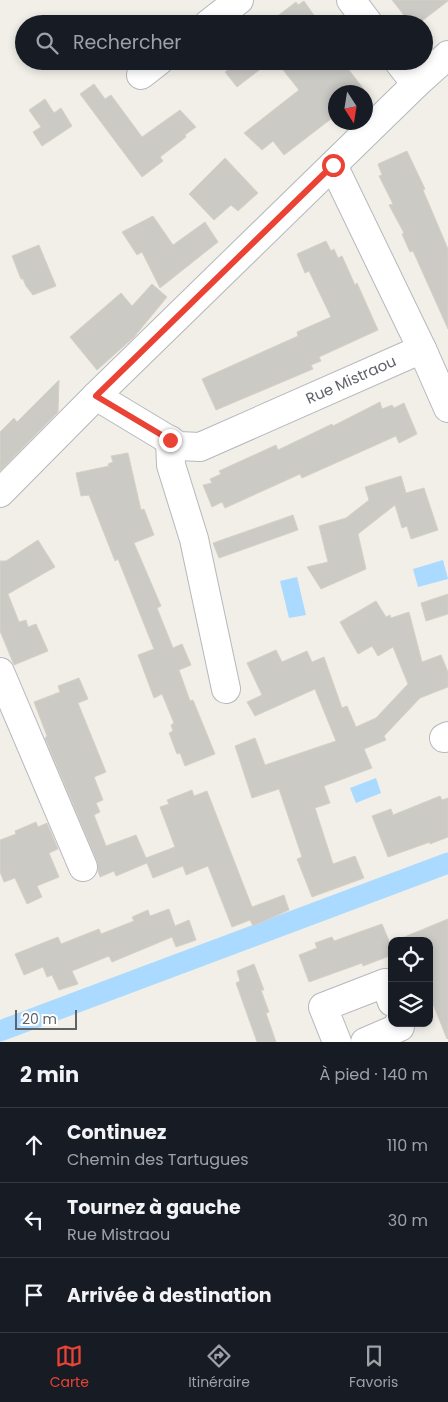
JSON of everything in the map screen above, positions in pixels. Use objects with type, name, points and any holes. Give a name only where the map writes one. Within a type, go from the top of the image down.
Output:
[{"type":"street","points":[[220,15],[240,0]]},
{"type":"street","points":[[351,0],[362,15]]},
{"type":"street","points":[[433,69],[448,55]]},
{"type":"street","points":[[405,70],[416,84]]},
{"type":"street","points":[[0,493],[96,396],[431,70]]},
{"type":"street","points":[[333,165],[422,349],[448,408]]},
{"type":"street","name":"Rue Mistraou","points":[[96,396],[179,446],[200,447],[422,349]]},
{"type":"street","points":[[170,440],[171,465],[194,539],[226,689]]},
{"type":"street","points":[[0,672],[83,867]]},
{"type":"street","points":[[337,1042],[323,1007],[385,983],[388,991]]},
{"type":"street","points":[[365,1042],[400,1027]]},
{"type":"water","points":[[443,560],[448,579],[418,587],[413,569]]},
{"type":"water","points":[[297,577],[306,615],[289,618],[280,581]]},
{"type":"water","points":[[376,778],[381,793],[356,803],[350,788]]},
{"type":"building","points":[[392,0],[448,0],[430,15],[404,15]]},
{"type":"building","points":[[304,1],[314,15],[279,15],[296,2],[298,5]]},
{"type":"building","points":[[228,70],[259,70],[237,87],[225,72]]},
{"type":"building","points":[[283,70],[349,70],[361,85],[328,85],[328,121],[284,155],[273,141],[262,150],[244,133],[299,90]]},
{"type":"building","points":[[94,84],[105,99],[111,95],[142,137],[180,110],[196,127],[160,157],[163,161],[142,177],[80,94]]},
{"type":"building","points":[[45,99],[54,113],[61,108],[72,126],[42,146],[33,132],[41,127],[29,110]]},
{"type":"building","points":[[407,151],[425,189],[423,190],[448,249],[448,329],[413,251],[410,252],[402,234],[404,233],[389,205],[393,204],[379,176],[382,175],[378,164]]},
{"type":"building","points":[[225,158],[258,193],[238,211],[231,205],[214,220],[189,194]]},
{"type":"building","points":[[153,216],[173,245],[205,222],[218,242],[160,288],[142,252],[137,255],[122,232]]},
{"type":"building","points":[[326,241],[331,251],[334,249],[338,258],[342,256],[355,285],[357,283],[378,330],[319,357],[321,361],[311,365],[313,369],[216,410],[202,379],[298,336],[297,332],[331,317],[309,271],[305,273],[297,254]]},
{"type":"building","points":[[39,245],[56,286],[33,295],[23,279],[21,279],[12,256]]},
{"type":"building","points":[[152,284],[167,297],[134,337],[97,370],[70,337],[121,293],[132,306]]},
{"type":"building","points":[[59,380],[58,412],[0,471],[0,432],[14,418],[17,422]]},
{"type":"building","points":[[380,402],[382,409],[392,405],[394,408],[404,403],[417,434],[399,443],[396,436],[302,478],[300,474],[225,508],[222,502],[212,507],[203,485],[212,483],[210,479],[221,474],[219,471],[276,445],[278,450],[332,424],[333,426]]},
{"type":"building","points":[[128,453],[141,510],[144,509],[154,535],[134,543],[161,606],[157,608],[173,648],[182,644],[191,665],[179,670],[190,701],[193,700],[215,754],[185,766],[180,753],[177,754],[169,733],[173,731],[171,725],[174,723],[162,694],[154,698],[138,655],[154,649],[118,559],[115,561],[89,495],[81,496],[76,473],[109,466],[108,464],[113,462],[111,456]]},
{"type":"building","points":[[401,476],[406,493],[424,488],[438,530],[411,539],[407,526],[402,528],[395,505],[358,534],[366,569],[321,589],[307,567],[328,562],[319,526],[346,518],[369,500],[365,487]]},
{"type":"building","points":[[293,515],[298,530],[219,558],[213,543]]},
{"type":"building","points":[[38,540],[55,567],[8,594],[19,622],[26,620],[28,627],[36,624],[48,651],[14,665],[0,631],[0,561],[6,561]]},
{"type":"building","points":[[448,594],[448,614],[426,621],[421,603]]},
{"type":"building","points":[[376,601],[386,617],[390,615],[391,618],[409,612],[422,662],[441,655],[448,672],[448,687],[420,698],[384,736],[386,740],[364,749],[372,768],[324,786],[330,803],[315,808],[333,864],[355,856],[364,878],[312,897],[297,859],[302,857],[279,789],[252,798],[235,746],[255,738],[265,765],[336,741],[315,689],[255,716],[247,702],[262,695],[247,663],[276,650],[282,662],[307,651],[312,662],[324,657],[342,708],[347,706],[356,727],[376,718],[408,684],[393,647],[378,656],[372,646],[358,654],[340,622]]},
{"type":"building","points":[[79,678],[88,699],[78,703],[106,772],[94,777],[103,800],[96,803],[100,812],[94,815],[106,846],[136,835],[146,858],[175,847],[160,807],[169,804],[167,800],[192,790],[194,796],[207,791],[252,907],[284,895],[289,910],[253,926],[250,920],[232,927],[208,866],[186,875],[183,866],[153,878],[147,863],[116,876],[114,871],[100,877],[97,861],[45,738],[47,736],[34,702],[60,692],[58,686]]},
{"type":"building","points":[[440,796],[442,800],[448,798],[448,837],[388,857],[372,816],[391,809],[393,815]]},
{"type":"building","points":[[36,822],[38,827],[47,823],[58,849],[49,853],[59,877],[37,886],[42,897],[27,904],[15,878],[4,882],[0,872],[0,840],[16,834],[15,831]]},
{"type":"building","points":[[169,909],[175,926],[189,920],[196,940],[176,947],[172,937],[112,962],[109,956],[72,971],[78,984],[59,990],[52,975],[47,977],[43,967],[24,975],[15,954],[58,937],[61,944],[99,929],[101,934],[134,921],[132,917],[148,910],[150,916]]},
{"type":"building","points":[[448,919],[447,1039],[433,1004],[433,937],[404,937]]},
{"type":"building","points":[[382,924],[388,938],[388,957],[363,966],[362,963],[309,982],[299,955],[317,948],[315,943],[332,937],[334,941]]},
{"type":"building","points":[[254,964],[264,990],[261,990],[269,1012],[266,1013],[276,1042],[257,1042],[236,983],[240,981],[237,971]]},
{"type":"waterway","points":[[0,1031],[448,863]]},
{"type":"route","points":[[170,440],[96,396],[333,165]]}]
